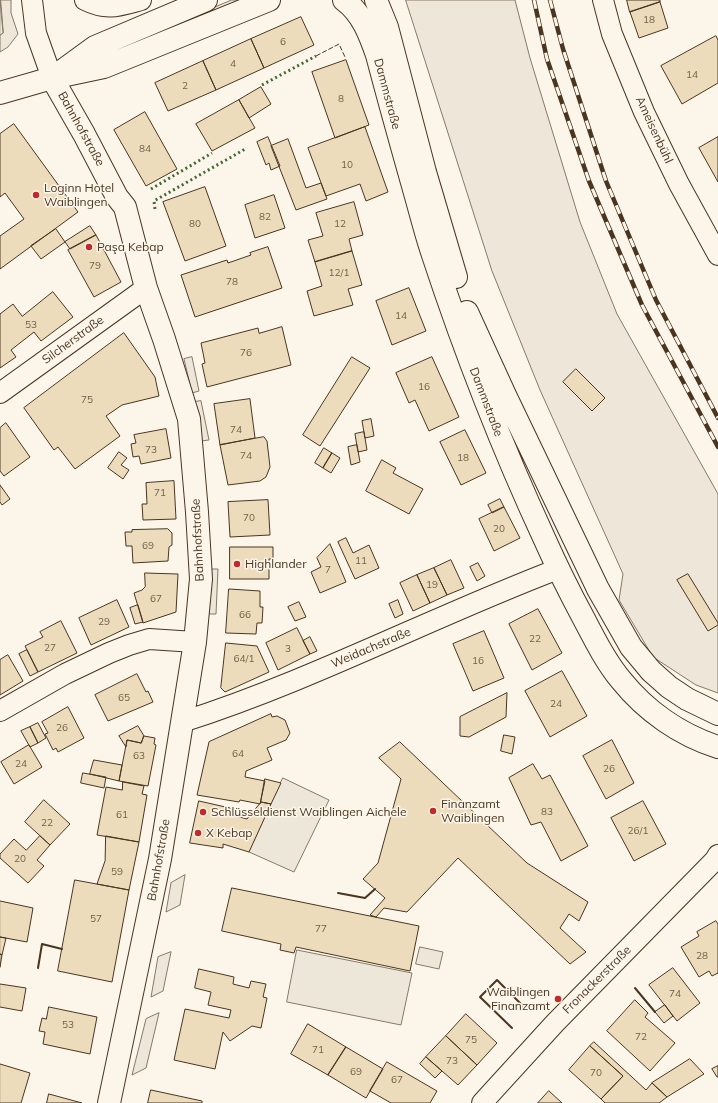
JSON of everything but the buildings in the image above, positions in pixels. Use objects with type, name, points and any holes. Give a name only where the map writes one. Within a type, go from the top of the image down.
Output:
[{"type":"street","name":"Bahnhofstraße","points":[[32,0],[36,33],[52,78],[84,134],[117,197],[125,207],[146,288],[164,339],[188,419],[198,512],[201,579],[195,642],[160,859],[109,1103]]},
{"type":"street","points":[[85,0],[103,7],[115,8],[141,0]]},
{"type":"street","points":[[52,78],[95,47],[206,0]]},
{"type":"street","points":[[0,93],[52,78],[104,67],[269,0]]},
{"type":"street","name":"Dammstraße","points":[[344,0],[350,4],[358,14],[370,36],[377,55],[432,253],[463,340],[514,474],[558,569],[601,651],[620,679],[636,697],[649,709],[677,728],[702,742],[718,748]]},
{"type":"street","name":"Dammstraße","points":[[376,0],[386,27],[459,290],[469,316],[505,395],[598,589],[631,647],[651,671],[669,687],[687,699],[718,714]]},
{"type":"street","name":"Ameisenbühl","points":[[603,0],[612,34],[644,112],[679,184],[718,255]]},
{"type":"street","name":"Silcherstraße","points":[[0,393],[146,288]]},
{"type":"street","name":"Weidachstraße","points":[[182,722],[208,714],[286,684],[558,569]]},
{"type":"street","points":[[0,711],[65,674],[129,645],[149,639],[195,642]]},
{"type":"street","name":"Fronackerstraße","points":[[482,1103],[555,1023],[717,860]]},
{"type":"shaded area","points":[[0,0],[3,33],[0,35]]},
{"type":"shaded area","points":[[1,0],[11,0],[11,13],[18,34],[8,47],[0,52],[0,35],[3,33]]},
{"type":"shaded area","points":[[232,0],[249,0],[109,57],[107,52]]},
{"type":"shaded area","points":[[406,0],[515,0],[530,58],[580,222],[617,314],[718,494],[718,693],[696,685],[653,657],[619,600],[623,574],[540,390],[492,271]]},
{"type":"shaded area","points":[[192,357],[199,391],[192,393],[184,359]]},
{"type":"shaded area","points":[[201,401],[209,440],[201,441],[194,402]]},
{"type":"shaded area","points":[[210,569],[218,569],[216,614],[208,614]]},
{"type":"shaded area","points":[[283,778],[329,800],[294,872],[249,852]]},
{"type":"shaded area","points":[[185,875],[180,905],[166,912],[171,883]]},
{"type":"shaded area","points":[[420,947],[443,952],[439,969],[416,964]]},
{"type":"shaded area","points":[[297,950],[412,973],[401,1025],[287,1002]]},
{"type":"shaded area","points":[[171,952],[163,991],[151,997],[158,957]]},
{"type":"shaded area","points":[[159,1013],[146,1068],[132,1075],[146,1019]]},
{"type":"railway","points":[[534,0],[547,59],[589,181],[642,305],[718,447]]},
{"type":"railway","points":[[550,0],[563,49],[606,181],[656,300],[718,418]]},
{"type":"hedge","points":[[262,85],[316,56]]},
{"type":"hedge","points":[[155,209],[154,201],[247,148]]},
{"type":"hedge","points":[[151,189],[212,153]]},
{"type":"fence","points":[[316,56],[339,44],[345,57]]},
{"type":"wall","points":[[338,893],[365,898],[375,889]]},
{"type":"wall","points":[[38,968],[42,944],[62,949]]},
{"type":"wall","points":[[512,1028],[480,997],[497,980],[527,1010]]},
{"type":"wall","points":[[635,988],[655,1012]]},
{"type":"place","name":"Loginn Hotel Waiblingen","points":[[36,195]]},
{"type":"place","name":"Paşa Kebap","points":[[89,247]]},
{"type":"place","name":"Highlander","points":[[237,564]]},
{"type":"place","name":"Finanzamt Waiblingen","points":[[433,811]]},
{"type":"place","name":"Schlüsseldienst Waiblingen Aichele","points":[[203,812]]},
{"type":"place","name":"X Kebap","points":[[198,833]]},
{"type":"place","name":"Waiblingen Finanzamt","points":[[558,999]]}]
